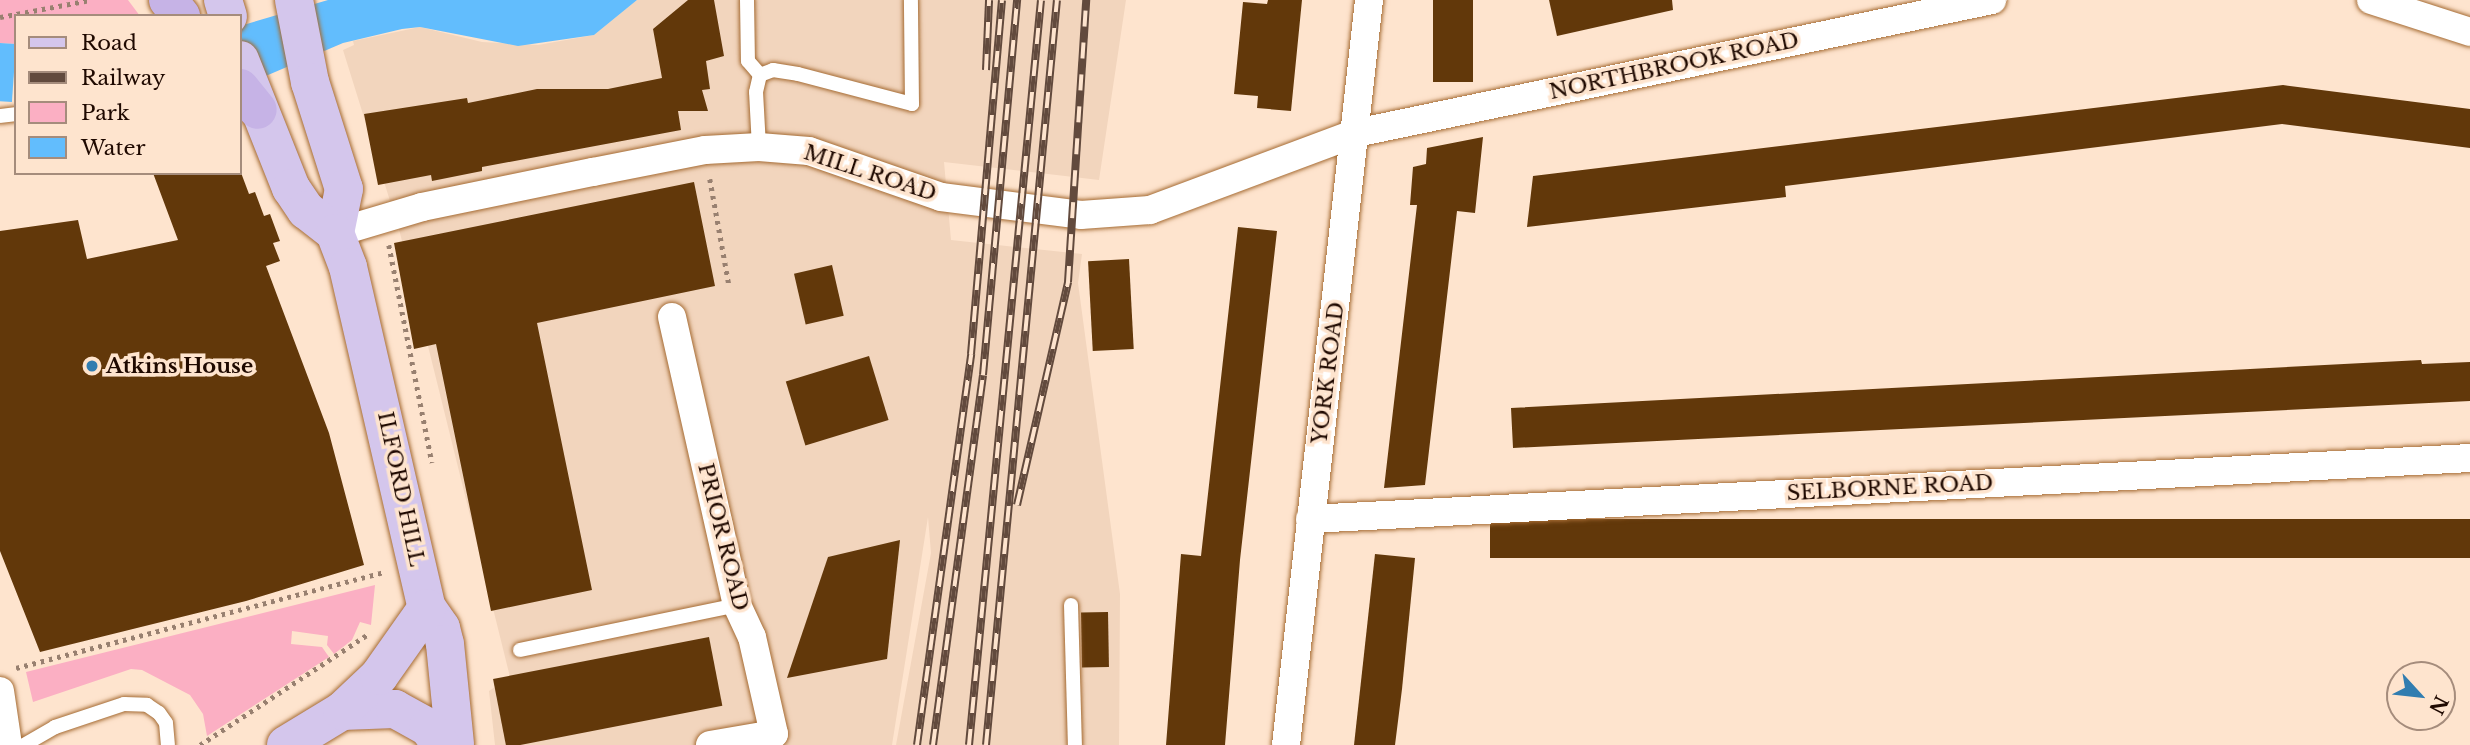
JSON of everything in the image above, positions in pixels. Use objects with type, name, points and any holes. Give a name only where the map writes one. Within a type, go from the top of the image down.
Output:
[{"type":"highway","points":[[168,0],[179,14]]},
{"type":"main road","name":"ILFORD HILL","points":[[294,0],[310,82],[344,189],[335,233],[389,429],[427,608],[441,628],[445,644],[455,745]]},
{"type":"main road","points":[[242,69],[249,99],[291,188],[306,210],[335,233]]},
{"type":"main road","points":[[286,745],[342,711],[380,676],[427,608]]},
{"type":"main road","points":[[342,711],[395,709],[428,727],[442,745]]},
{"type":"street","name":"YORK ROAD","points":[[1286,745],[1369,0]]},
{"type":"street","name":"NORTHBROOK ROAD","points":[[1356,133],[1992,0]]},
{"type":"street","points":[[2371,0],[2470,32]]},
{"type":"street","name":"MILL ROAD","points":[[335,233],[422,206],[705,150],[760,147],[809,151],[941,197],[1081,215],[1150,210],[1356,133]]},
{"type":"street","name":"PRIOR ROAD","points":[[672,317],[737,605],[752,637],[775,739],[710,745]]},
{"type":"street","name":"SELBORNE ROAD","points":[[1310,519],[2470,458]]},
{"type":"street","points":[[0,691],[8,745]]},
{"type":"lane","points":[[747,0],[748,61],[760,75]]},
{"type":"lane","points":[[760,75],[782,71],[912,104],[911,0]]},
{"type":"lane","points":[[760,75],[756,92],[760,147]]},
{"type":"lane","points":[[520,650],[737,605]]},
{"type":"lane","points":[[1071,605],[1075,745]]},
{"type":"lane","points":[[24,745],[55,727],[124,704],[147,705],[159,713],[166,723],[168,745]]},
{"type":"path","points":[[16,14],[91,0]]},
{"type":"path","points":[[705,150],[729,285]]},
{"type":"path","name":"ILFORD HILL","points":[[388,237],[425,427]]},
{"type":"path","points":[[20,667],[384,571]]},
{"type":"path","points":[[200,745],[335,659],[363,633]]},
{"type":"shaded area","points":[[637,0],[1126,0],[1099,180],[944,162],[951,240],[1082,254],[1078,283],[1120,594],[1119,745],[896,745],[931,553],[928,517],[892,745],[495,745],[489,691],[510,677],[400,233],[343,50],[354,45],[353,41],[420,27],[482,42],[538,45],[594,35]]},
{"type":"green space","points":[[0,0],[128,0],[138,14],[14,14],[14,44],[0,43]]},
{"type":"green space","points":[[375,585],[371,625],[360,622],[352,640],[334,654],[327,645],[328,636],[292,631],[291,644],[322,647],[329,657],[207,736],[203,714],[190,695],[142,670],[131,669],[33,702],[26,672]]},
{"type":"water","points":[[328,0],[637,0],[594,35],[518,46],[420,27],[402,29],[343,43],[242,86],[242,25]]},
{"type":"water","points":[[0,43],[14,44],[12,102],[0,101]]},
{"type":"building","points":[[688,0],[714,0],[724,56],[706,61],[710,89],[702,90],[708,111],[678,111],[681,130],[482,167],[482,171],[432,181],[431,175],[378,185],[364,114],[467,98],[468,103],[537,89],[608,89],[662,78],[653,29]]},
{"type":"building","points":[[1268,0],[1302,0],[1291,111],[1257,108],[1258,96],[1234,94],[1243,2],[1267,4]]},
{"type":"building","points":[[1433,0],[1473,0],[1473,82],[1433,82]]},
{"type":"building","points":[[1549,0],[1672,0],[1673,10],[1557,36]]},
{"type":"building","points":[[2283,85],[2470,109],[2470,148],[2282,124],[1785,186],[1786,197],[1527,227],[1533,176]]},
{"type":"building","points":[[1483,137],[1475,213],[1457,211],[1425,485],[1384,488],[1417,205],[1410,205],[1413,167],[1426,164],[1427,148]]},
{"type":"building","points":[[154,175],[242,175],[249,194],[255,192],[264,216],[270,214],[280,241],[273,243],[280,261],[266,266],[329,433],[364,565],[246,601],[40,652],[0,551],[0,231],[78,220],[87,259],[178,240]]},
{"type":"building","points":[[694,182],[715,286],[537,323],[592,590],[491,611],[436,344],[414,349],[394,243]]},
{"type":"building","points":[[1238,227],[1277,231],[1240,560],[1225,745],[1166,745],[1181,554],[1201,556]]},
{"type":"building","points":[[1129,259],[1134,349],[1093,351],[1088,261]]},
{"type":"building","points":[[832,265],[844,316],[806,324],[794,274]]},
{"type":"building","points":[[869,356],[889,420],[805,446],[786,381]]},
{"type":"building","points":[[2421,360],[2422,364],[2470,362],[2470,401],[1513,448],[1511,408]]},
{"type":"building","points":[[1490,519],[2470,519],[2470,558],[1490,558]]},
{"type":"building","points":[[900,540],[887,659],[787,678],[828,557]]},
{"type":"building","points":[[1375,554],[1415,558],[1402,689],[1395,745],[1354,745]]},
{"type":"building","points":[[1081,612],[1108,612],[1109,667],[1082,667]]},
{"type":"building","points":[[709,637],[722,706],[520,745],[506,745],[493,679]]},
{"type":"railway","points":[[986,70],[989,0]]},
{"type":"railway","points":[[917,745],[971,354],[1002,0]]},
{"type":"railway","points":[[933,745],[983,375],[1017,0]]},
{"type":"railway","points":[[969,745],[1041,0]]},
{"type":"railway","points":[[986,745],[1057,0]]},
{"type":"railway","points":[[1017,505],[1068,282],[1086,0]]},
{"type":"place","name":"Atkins House","points":[[92,366]]}]
